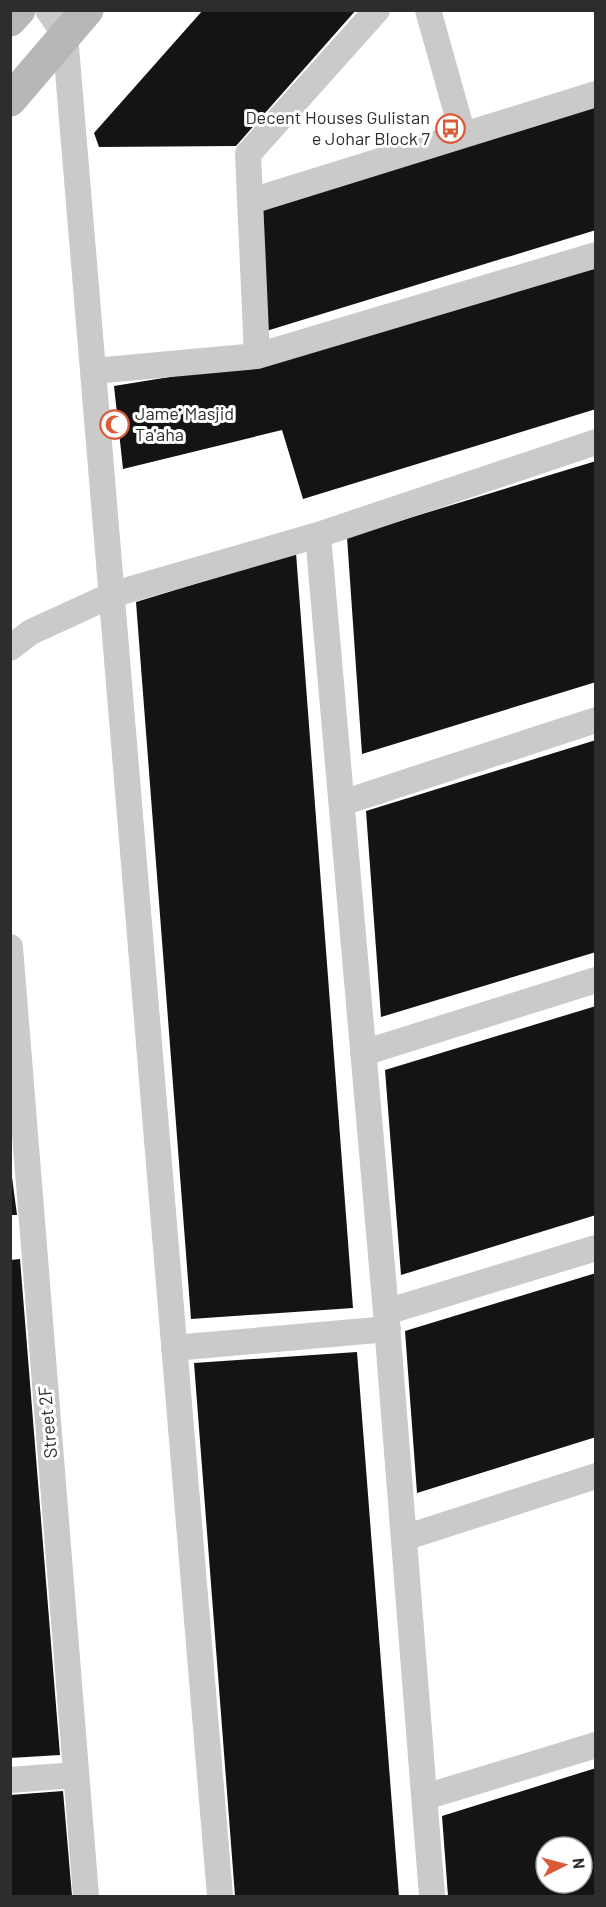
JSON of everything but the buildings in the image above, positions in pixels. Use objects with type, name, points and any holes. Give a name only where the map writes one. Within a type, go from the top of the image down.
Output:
[{"type":"main road","points":[[10,20],[19,10]]},
{"type":"main road","points":[[10,100],[56,23],[87,10]]},
{"type":"street","points":[[257,356],[248,154],[377,10]]},
{"type":"street","points":[[428,10],[463,135]]},
{"type":"street","points":[[56,23],[94,371],[114,594],[220,1896]]},
{"type":"street","points":[[251,201],[596,94]]},
{"type":"street","points":[[94,371],[257,356],[596,255]]},
{"type":"street","points":[[10,648],[31,632],[114,594],[318,535],[596,442]]},
{"type":"street","points":[[318,535],[387,1321],[432,1896]]},
{"type":"street","points":[[342,803],[596,720]]},
{"type":"street","name":"Street 2F","points":[[10,947],[22,1240],[86,1896]]},
{"type":"street","points":[[363,1053],[596,980]]},
{"type":"street","points":[[174,1348],[387,1321],[596,1248]]},
{"type":"street","points":[[404,1539],[596,1476]]},
{"type":"street","points":[[425,1797],[596,1745]]},
{"type":"street","points":[[10,1780],[76,1775]]},
{"type":"place","name":"Decent Houses Gulistan e Johar Block 7","points":[[451,128]]},
{"type":"place","name":"Jame' Masjid Ta'aha","points":[[114,424]]}]
